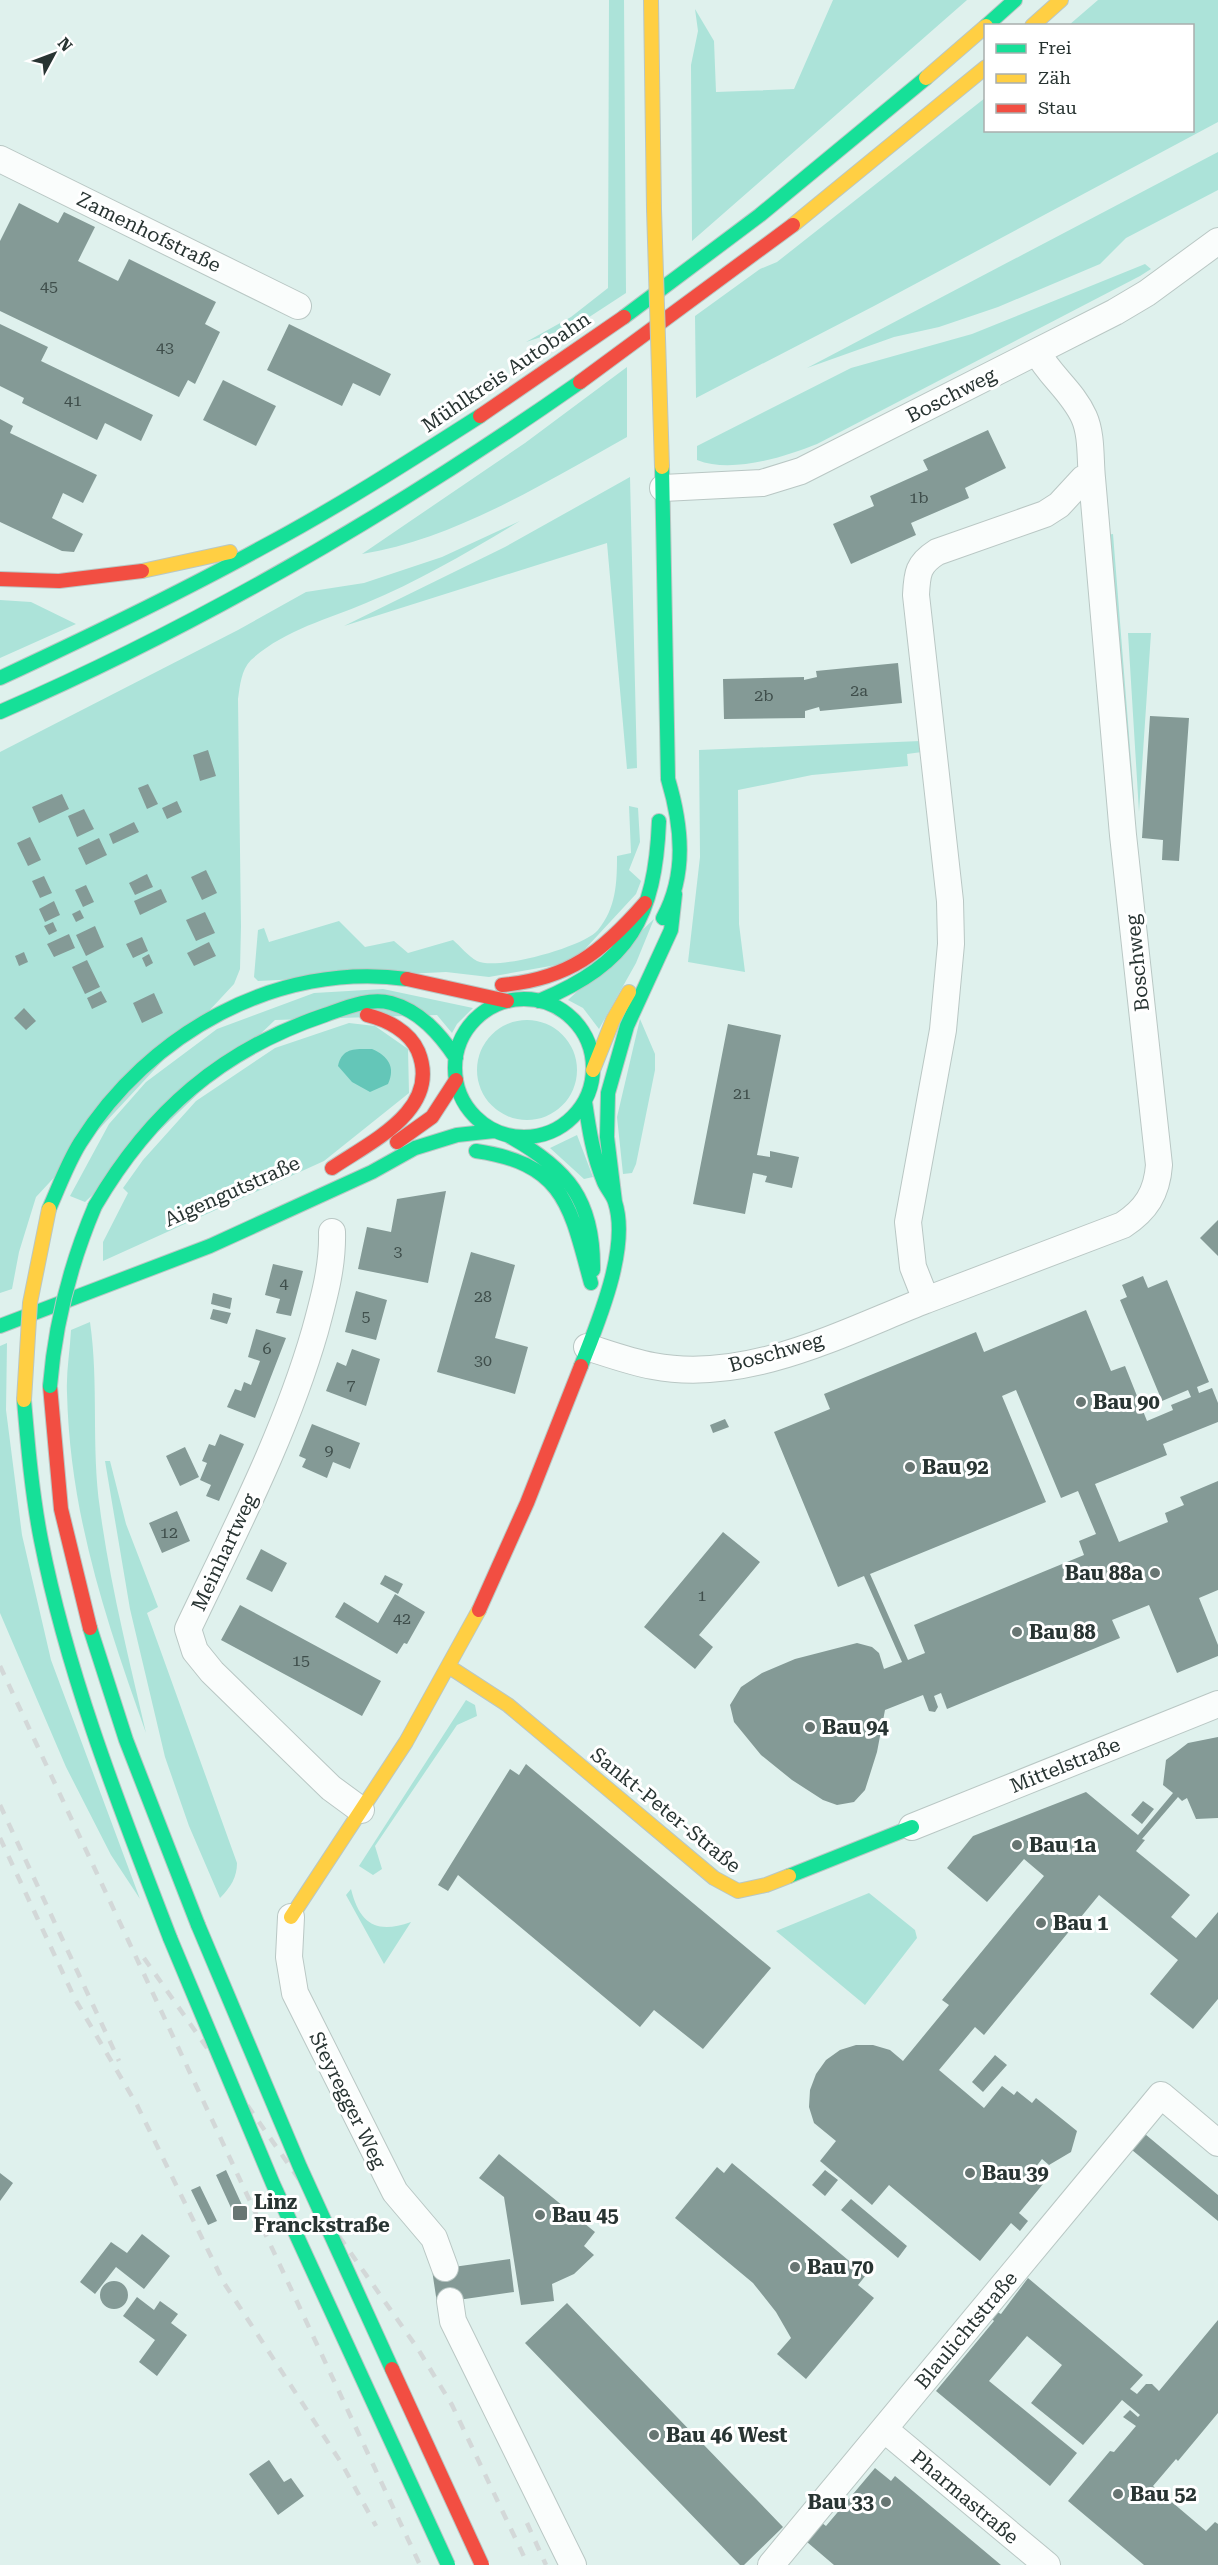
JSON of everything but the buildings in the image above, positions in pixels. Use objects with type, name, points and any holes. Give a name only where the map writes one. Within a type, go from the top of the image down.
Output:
[{"type":"main road","points":[[291,1917],[451,1668],[487,1595],[527,1503],[590,1338],[619,1246],[607,1137],[608,1093],[627,1026],[671,930],[679,868],[678,811],[668,779],[651,0]]},
{"type":"main road","name":"Mühlkreis Autobahn","points":[[988,24],[1015,0]]},
{"type":"main road","points":[[1034,24],[1061,0]]},
{"type":"main road","name":"Mühlkreis Autobahn","points":[[0,678],[109,628],[269,543],[450,434],[694,266],[857,136],[984,28]]},
{"type":"main road","points":[[0,712],[197,618],[333,542],[488,445],[621,355],[778,238],[984,69]]},
{"type":"main road","points":[[0,579],[38,582],[106,579],[269,543]]},
{"type":"main road","points":[[0,729],[76,677]]},
{"type":"main road","points":[[448,2565],[273,2184],[170,1938],[94,1738],[66,1653],[49,1588],[33,1501],[24,1400],[24,1358],[30,1301],[49,1209],[81,1142],[113,1097],[153,1057],[197,1025],[253,999],[284,988],[337,977],[370,976],[458,989],[507,1001],[539,1000],[569,989],[615,957],[638,929],[657,861],[659,811],[668,779]]},
{"type":"main road","points":[[593,1070],[613,1020],[675,894]]},
{"type":"main road","points":[[458,989],[510,985],[551,978],[582,964],[606,947],[645,903]]},
{"type":"main road","points":[[507,1001],[485,1011],[470,1024],[461,1039],[456,1058],[456,1080],[462,1100],[472,1114],[494,1131],[509,1136],[529,1138],[555,1131],[573,1118],[585,1102],[591,1086],[593,1070],[590,1047],[577,1024],[558,1008],[539,1000]]},
{"type":"main road","points":[[456,1058],[421,1017],[389,1002],[369,1002],[290,1026],[267,1037],[218,1068],[183,1095],[129,1150],[95,1206],[73,1255],[61,1296],[53,1344],[50,1386],[52,1433],[69,1549],[94,1643],[121,1728],[245,2042],[366,2316],[482,2565]]},
{"type":"main road","name":"Aigengutstraße","points":[[338,1010],[371,1016],[397,1027],[419,1052],[424,1070],[421,1093],[404,1117],[327,1171],[370,1155],[416,1132],[439,1111],[456,1080]]},
{"type":"main road","points":[[585,1102],[592,1148],[604,1184],[615,1202]]},
{"type":"main road","points":[[372,1172],[415,1148],[438,1140],[494,1131]]},
{"type":"main road","points":[[509,1136],[549,1161],[577,1191],[586,1207],[593,1236],[590,1338]]},
{"type":"main road","points":[[372,1172],[455,1152],[488,1152],[517,1160],[537,1170],[555,1187],[570,1209],[591,1282]]},
{"type":"main road","name":"Aigengutstraße","points":[[0,1326],[121,1282],[210,1246],[372,1172]]},
{"type":"main road","points":[[14,1300],[81,1275]]},
{"type":"main road","name":"Sankt-Peter-Straße","points":[[451,1668],[508,1705],[714,1878],[738,1891],[766,1886],[912,1827]]},
{"type":"street","name":"Zamenhofstraße","points":[[0,159],[298,306]]},
{"type":"street","name":"Boschweg","points":[[662,478],[762,483],[783,479],[1037,352],[1147,293],[1218,241]]},
{"type":"street","name":"Boschweg","points":[[590,1338],[654,1367],[726,1368],[805,1347],[1123,1225],[1146,1207],[1158,1180],[1159,1165],[1124,835],[1088,434],[1084,418],[1073,399],[1046,369],[1037,352]]},
{"type":"street","points":[[926,1300],[913,1267],[908,1222],[943,1030],[951,944],[950,901],[916,595],[917,576],[924,560],[937,552],[1044,514],[1059,505],[1083,479],[1092,478]]},
{"type":"street","name":"Meinhartweg","points":[[332,1232],[333,1251],[324,1299],[299,1378],[253,1493],[188,1629],[195,1651],[212,1672],[331,1788],[361,1810]]},
{"type":"street","name":"Mittelstraße","points":[[912,1827],[1218,1704]]},
{"type":"street","name":"Steyregger Weg","points":[[291,1917],[289,1957],[295,1993],[395,2193],[434,2238],[445,2268]]},
{"type":"street","name":"Blaulichtstraße","points":[[771,2565],[1161,2096],[1218,2143]]},
{"type":"street","points":[[450,2301],[453,2321],[573,2565]]},
{"type":"street","name":"Pharmastraße","points":[[884,2429],[1047,2565]]},
{"type":"shaded area","points":[[609,0],[624,0],[626,293],[577,325],[526,342],[571,317],[608,288]]},
{"type":"shaded area","points":[[833,0],[967,0],[692,241],[691,65],[698,31],[695,9],[714,41],[716,92],[794,89]]},
{"type":"shaded area","points":[[1098,0],[1218,0],[1218,122],[874,306],[696,398],[695,316],[760,269],[777,262],[984,99],[984,132],[1194,132],[1194,24],[1070,24]]},
{"type":"shaded area","points":[[1218,152],[1218,190],[1126,238],[1100,264],[998,307],[939,327],[894,337],[807,368]]},
{"type":"shaded area","points":[[1145,264],[1151,269],[1140,276],[817,444],[789,454],[742,465],[711,464],[697,460],[697,446],[851,368],[972,334]]},
{"type":"shaded area","points":[[627,367],[627,437],[499,507],[431,536],[397,547],[362,554],[525,443]]},
{"type":"shaded area","points":[[630,477],[637,768],[627,769],[607,543],[344,626],[505,547]]},
{"type":"shaded area","points":[[520,521],[405,585],[291,633],[264,650],[245,668],[238,699],[240,969],[234,984],[36,1197],[19,1252],[12,1289],[0,1293],[0,752],[238,630],[306,592],[364,583],[442,557]]},
{"type":"shaded area","points":[[1113,534],[1134,798],[1131,838],[1106,535]]},
{"type":"shaded area","points":[[0,600],[31,602],[76,624],[0,658]]},
{"type":"shaded area","points":[[1128,633],[1151,633],[1139,812]]},
{"type":"shaded area","points":[[921,741],[922,752],[907,754],[908,766],[812,775],[738,790],[739,924],[745,972],[688,962],[700,857],[699,750]]},
{"type":"shaded area","points":[[629,806],[638,808],[640,842],[629,870],[641,881],[636,894],[573,962],[489,977],[446,972],[258,981],[254,977],[258,930],[264,928],[269,942],[339,921],[365,947],[394,941],[408,953],[453,940],[474,959],[487,963],[502,963],[540,956],[590,937],[604,922],[612,904],[616,885],[617,856],[631,853]]},
{"type":"shaded area","points":[[654,919],[636,963],[599,1029],[583,1008],[568,1000]]},
{"type":"shaded area","points":[[383,989],[473,1008],[457,1024],[452,1033],[437,1015],[275,1020],[85,1202],[70,1196],[109,1124],[146,1082],[217,1029],[314,993]]},
{"type":"shaded area","points":[[640,1019],[655,1054],[655,1070],[636,1164],[632,1173],[623,1174],[617,1117]]},
{"type":"shaded area","points":[[527,1020],[546,1024],[563,1034],[573,1051],[577,1070],[573,1089],[563,1106],[546,1116],[527,1120],[508,1116],[491,1106],[481,1089],[477,1070],[481,1051],[491,1034],[508,1024]]},
{"type":"shaded area","points":[[349,1023],[375,1026],[408,1049],[409,1093],[324,1161],[103,1261],[103,1242],[128,1193],[123,1188],[143,1160],[196,1101],[275,1048]]},
{"type":"shaded area","points":[[372,1049],[386,1059],[391,1072],[388,1084],[370,1092],[352,1082],[338,1066],[343,1055],[350,1050]]},
{"type":"shaded area","points":[[577,1135],[593,1177],[584,1179],[550,1148]]},
{"type":"shaded area","points":[[90,1322],[100,1509],[114,1593],[146,1733],[104,1608],[75,1482],[67,1393],[71,1330]]},
{"type":"shaded area","points":[[7,1343],[6,1410],[22,1535],[51,1660],[140,1899],[111,1855],[66,1767],[0,1613],[0,1346]]},
{"type":"shaded area","points":[[105,1461],[110,1461],[126,1524],[158,1607],[147,1613],[237,1863],[233,1882],[220,1898],[189,1826],[165,1757],[130,1609]]},
{"type":"shaded area","points":[[466,1700],[475,1705],[477,1716],[457,1725],[375,1846],[382,1869],[373,1875],[359,1866]]},
{"type":"shaded area","points":[[351,1889],[359,1911],[372,1924],[389,1927],[411,1922],[384,1964],[346,1895]]},
{"type":"shaded area","points":[[869,1893],[915,1930],[917,1938],[865,2005],[776,1931]]},
{"type":"railway","points":[[0,1666],[420,2565]]},
{"type":"railway","points":[[0,1805],[119,2061]]},
{"type":"railway","points":[[0,1838],[75,1999],[137,2105],[224,2283],[342,2464],[376,2526]]},
{"type":"railway","points":[[144,1958],[418,2349],[452,2405],[528,2565]]},
{"type":"railway","points":[[527,2523],[546,2565]]},
{"type":"traffic: fast","points":[[988,24],[1015,0]]},
{"type":"traffic: fast","points":[[624,317],[760,215],[926,78]]},
{"type":"traffic: fast","points":[[0,712],[151,641],[298,562],[441,475],[580,382]]},
{"type":"traffic: fast","points":[[0,678],[164,599],[289,533],[480,416]]},
{"type":"traffic: fast","points":[[662,467],[668,779],[676,814],[680,850],[676,884],[663,918]]},
{"type":"traffic: fast","points":[[539,1001],[596,970],[616,953],[632,933],[643,911],[651,885],[659,821]]},
{"type":"traffic: fast","points":[[615,1202],[607,1137],[608,1093],[627,1026],[671,930],[675,894]]},
{"type":"traffic: fast","points":[[49,1209],[75,1151],[108,1104],[142,1069],[179,1038],[220,1013],[264,994],[311,982],[358,976],[407,979]]},
{"type":"traffic: fast","points":[[524,999],[551,1004],[563,1010],[573,1019],[582,1029],[588,1041],[593,1068],[588,1095],[582,1107],[573,1117],[563,1126],[551,1132],[524,1137],[497,1132],[485,1126],[475,1117],[466,1107],[460,1095],[455,1068],[460,1041],[466,1029],[475,1019],[485,1010],[497,1004],[524,999]]},
{"type":"traffic: fast","points":[[95,1206],[116,1172],[140,1141],[192,1088],[253,1046],[288,1029],[366,1002],[391,1003],[411,1012],[428,1024],[456,1058]]},
{"type":"traffic: fast","points":[[581,1366],[610,1285],[615,1263],[619,1220],[615,1202],[604,1182],[597,1162],[585,1102]]},
{"type":"traffic: fast","points":[[0,1326],[210,1246],[372,1172],[415,1148],[457,1135],[494,1131]]},
{"type":"traffic: fast","points":[[509,1136],[547,1161],[574,1189],[589,1224],[593,1270]]},
{"type":"traffic: fast","points":[[476,1151],[506,1157],[529,1166],[546,1178],[559,1193],[569,1211],[591,1283]]},
{"type":"traffic: fast","points":[[50,1386],[65,1294],[78,1250],[95,1206]]},
{"type":"traffic: fast","points":[[24,1400],[38,1523],[52,1591],[80,1692],[97,1742],[170,1938]]},
{"type":"traffic: fast","points":[[90,1628],[126,1740],[198,1925]]},
{"type":"traffic: fast","points":[[789,1876],[912,1827]]},
{"type":"traffic: fast","points":[[198,1925],[300,2167],[392,2369]]},
{"type":"traffic: fast","points":[[170,1938],[273,2184],[448,2565]]},
{"type":"traffic: slow","points":[[651,0],[654,209]]},
{"type":"traffic: slow","points":[[1034,24],[1061,0]]},
{"type":"traffic: slow","points":[[926,78],[984,28]]},
{"type":"traffic: slow","points":[[793,225],[984,69]]},
{"type":"traffic: slow","points":[[654,209],[662,467]]},
{"type":"traffic: slow","points":[[142,571],[230,552]]},
{"type":"traffic: slow","points":[[593,1070],[613,1020],[629,992]]},
{"type":"traffic: slow","points":[[24,1400],[30,1303],[49,1209]]},
{"type":"traffic: slow","points":[[291,1917],[406,1742],[479,1610]]},
{"type":"traffic: slow","points":[[451,1668],[508,1705],[714,1878],[738,1891],[766,1885],[789,1876]]},
{"type":"traffic: jam","points":[[580,382],[793,225]]},
{"type":"traffic: jam","points":[[480,416],[624,317]]},
{"type":"traffic: jam","points":[[0,579],[59,581],[142,571]]},
{"type":"traffic: jam","points":[[502,985],[547,977],[582,960],[614,936],[645,903]]},
{"type":"traffic: jam","points":[[407,979],[507,1001]]},
{"type":"traffic: jam","points":[[332,1168],[399,1121],[412,1106],[420,1090],[423,1072],[414,1044],[397,1027],[367,1015]]},
{"type":"traffic: jam","points":[[397,1142],[432,1117],[456,1080]]},
{"type":"traffic: jam","points":[[479,1610],[527,1503],[581,1366]]},
{"type":"traffic: jam","points":[[50,1386],[61,1509],[90,1628]]},
{"type":"traffic: jam","points":[[392,2369],[482,2565]]},
{"type":"place","name":"Bau 90","points":[[1081,1402]]},
{"type":"place","name":"Bau 92","points":[[910,1467]]},
{"type":"place","name":"Bau 88a","points":[[1155,1573]]},
{"type":"place","name":"Bau 88","points":[[1017,1632]]},
{"type":"place","name":"Bau 94","points":[[810,1727]]},
{"type":"place","name":"Bau 1a","points":[[1017,1845]]},
{"type":"place","name":"Bau 1","points":[[1041,1923]]},
{"type":"place","name":"Bau 39","points":[[970,2173]]},
{"type":"place","name":"Linz Franckstraße","points":[[240,2213]]},
{"type":"place","name":"Bau 45","points":[[540,2215]]},
{"type":"place","name":"Bau 70","points":[[795,2267]]},
{"type":"place","name":"Bau 46 West","points":[[654,2435]]},
{"type":"place","name":"Bau 52","points":[[1118,2494]]},
{"type":"place","name":"Bau 33","points":[[886,2502]]}]
